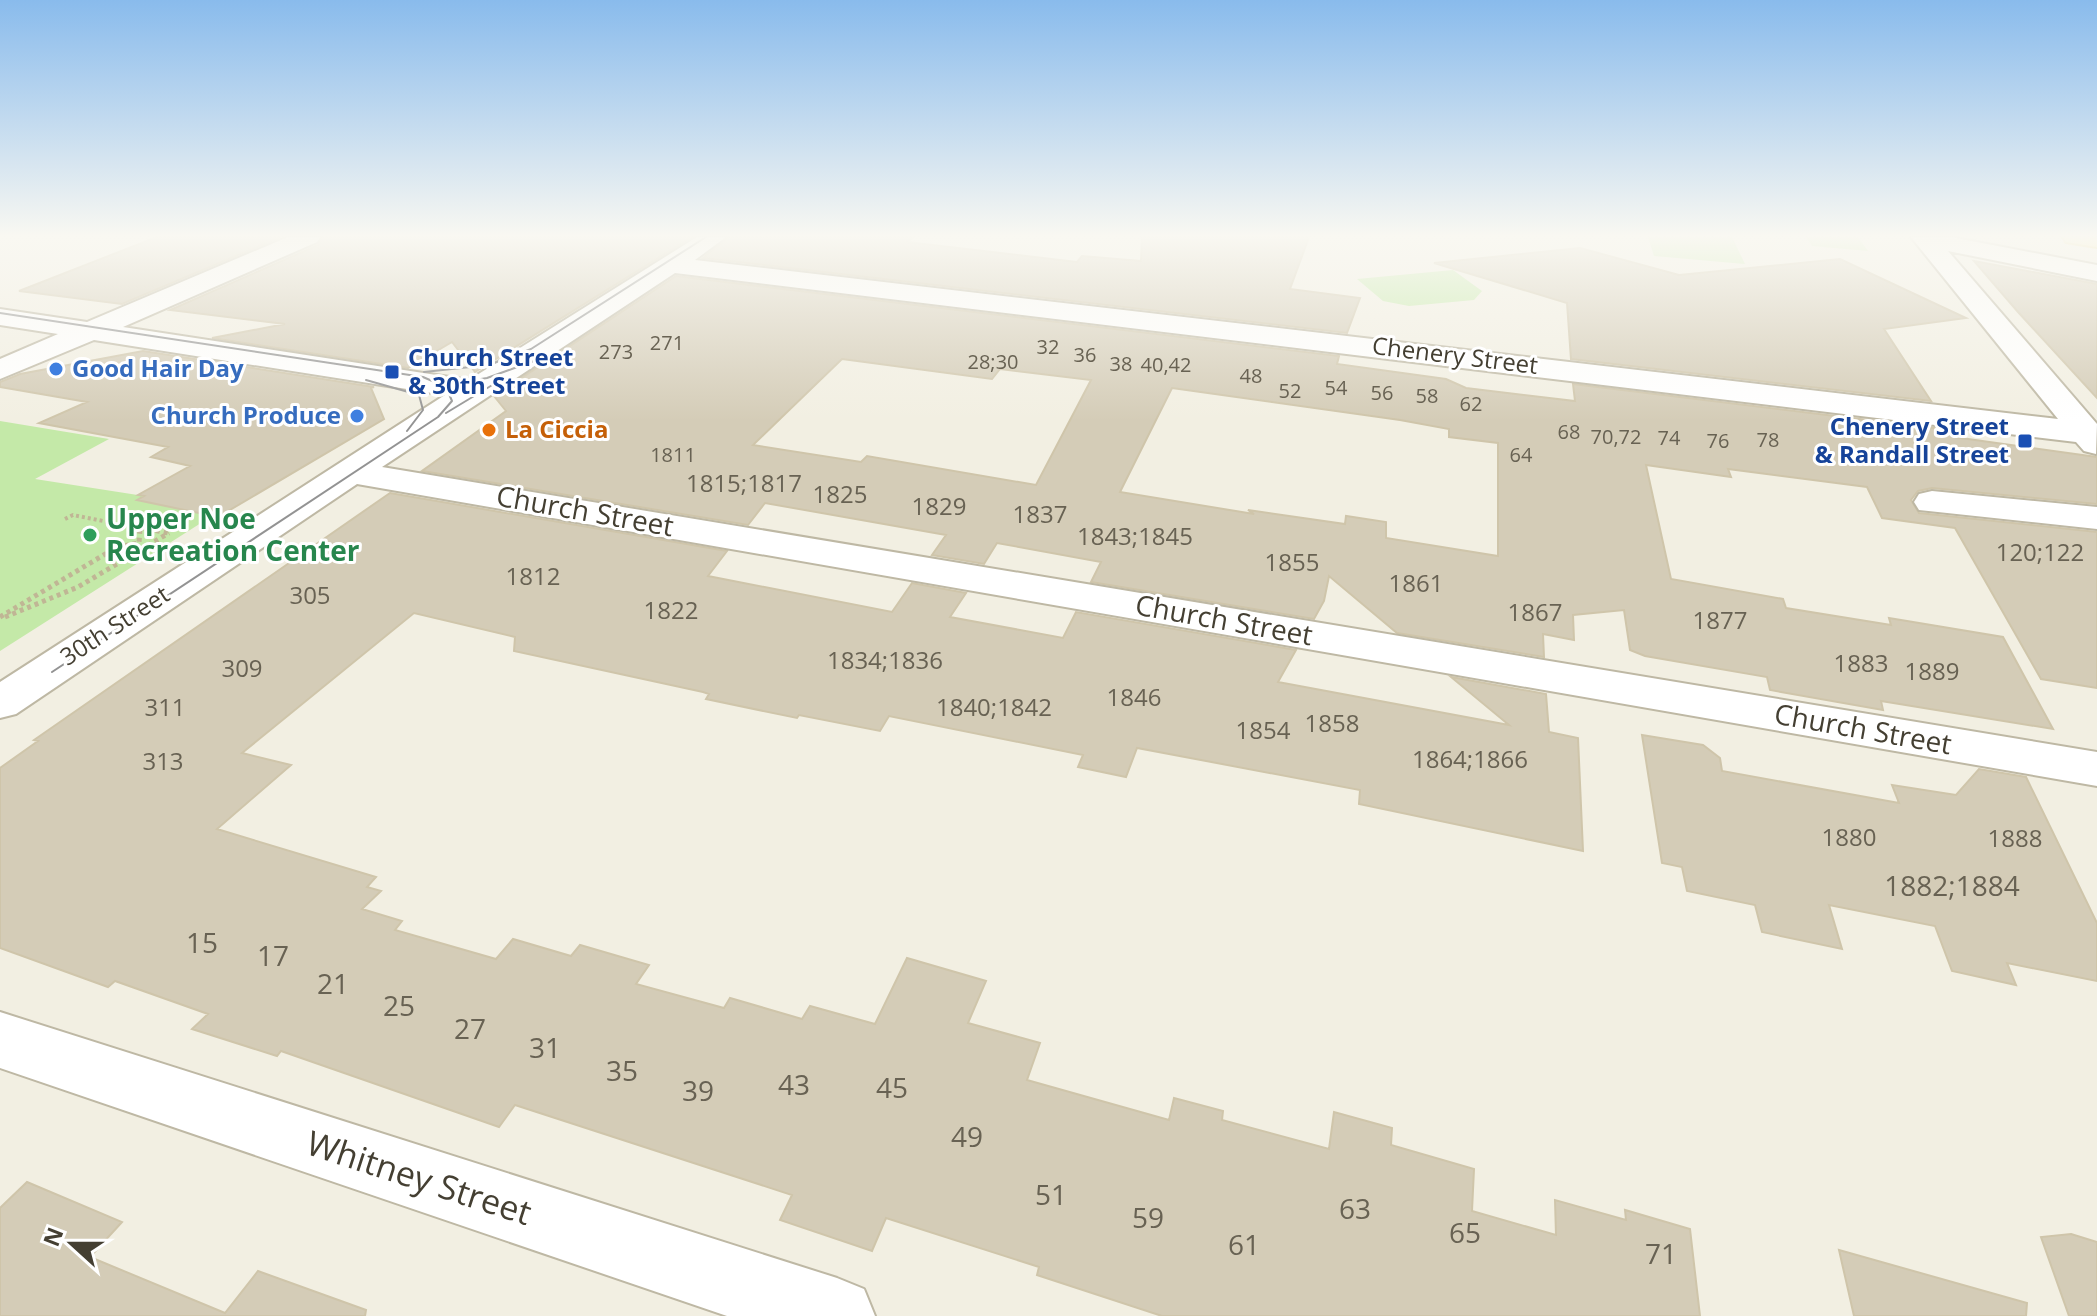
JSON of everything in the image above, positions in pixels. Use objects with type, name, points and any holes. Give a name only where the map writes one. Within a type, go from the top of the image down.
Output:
[{"type":"street","points":[[0,370],[166,298]]},
{"type":"street","name":"30th Street","points":[[0,703],[618,298]]},
{"type":"street","name":"Chenery Street","points":[[946,298],[2093,437]]},
{"type":"street","points":[[1975,298],[2093,437]]},
{"type":"street","points":[[0,299],[84,311],[91,331],[88,349],[159,366],[212,373],[344,371],[474,390]]},
{"type":"street","points":[[0,317],[91,331]]},
{"type":"street","name":"Church Street","points":[[351,472],[2097,769]]},
{"type":"street","points":[[1932,502],[2097,518]]},
{"type":"street","name":"Whitney Street","points":[[0,1040],[837,1316]]},
{"type":"path","points":[[0,618],[117,547],[139,543],[141,521],[118,524],[73,515],[65,519]]},
{"type":"path","points":[[0,618],[78,587],[169,533],[141,528]]},
{"type":"green space","points":[[1380,298],[1475,298],[1409,306]]},
{"type":"green space","name":"Upper Noe Recreation Center","points":[[0,421],[109,439],[35,479],[144,496],[138,500],[212,516],[0,651]]},
{"type":"building","points":[[78,298],[135,298],[122,304]]},
{"type":"building","points":[[196,298],[593,298],[475,372],[452,342],[408,368],[212,338],[285,324],[170,310]]},
{"type":"building","points":[[642,298],[862,298],[1339,356],[1337,364],[1446,379],[1466,388],[1575,401],[1573,384],[1950,430],[1954,437],[2097,457],[2097,504],[1932,488],[1918,491],[1911,500],[1919,513],[2097,532],[2097,688],[2041,679],[1955,528],[1882,518],[1867,487],[1728,469],[1731,477],[1646,465],[1671,579],[1783,599],[1786,608],[1891,625],[1889,618],[2003,637],[2053,729],[1881,701],[1883,710],[1770,690],[1767,677],[1645,656],[1630,650],[1624,610],[1573,615],[1574,640],[1543,634],[1544,657],[1397,633],[1329,576],[1324,601],[1314,619],[1091,582],[1101,562],[997,543],[984,564],[932,555],[946,535],[765,503],[748,525],[422,471],[506,411],[494,396]],"holes":[[[842,359],[992,379],[1000,369],[1091,380],[1036,485],[867,456],[861,462],[753,445]],[[1172,388],[1449,429],[1449,437],[1498,443],[1498,556],[1386,538],[1386,522],[1346,516],[1345,524],[1248,510],[1254,514],[1120,492]]]},
{"type":"building","points":[[1050,298],[1360,298],[1347,333]]},
{"type":"building","points":[[1552,298],[1924,298],[1966,318],[1884,329],[1931,401],[1571,359],[1567,303]]},
{"type":"building","points":[[2006,298],[2097,298],[2097,398]]},
{"type":"building","points":[[143,351],[374,387],[371,388],[384,419],[218,517],[137,500],[144,496],[138,495],[190,466],[151,457],[168,447],[39,423],[87,402],[0,387],[0,382],[20,374]]},
{"type":"building","points":[[390,493],[727,551],[708,576],[892,612],[912,583],[966,593],[950,617],[1063,638],[1076,612],[1296,650],[1278,682],[1509,725],[1451,677],[1546,694],[1549,732],[1578,738],[1583,851],[1359,804],[1360,790],[1137,748],[1126,777],[1078,767],[1083,755],[889,716],[880,731],[799,715],[797,718],[706,699],[709,694],[703,692],[514,651],[515,637],[414,613],[242,753],[291,765],[217,829],[376,877],[367,887],[381,891],[362,909],[402,921],[395,930],[496,959],[513,939],[571,956],[580,945],[649,965],[636,984],[724,1008],[730,998],[802,1019],[810,1006],[875,1024],[907,958],[986,981],[968,1023],[1040,1043],[1027,1080],[1169,1120],[1174,1098],[1223,1111],[1222,1120],[1329,1149],[1334,1112],[1392,1128],[1391,1145],[1474,1169],[1472,1211],[1556,1235],[1555,1200],[1626,1220],[1625,1210],[1690,1229],[1700,1316],[1162,1316],[1037,1275],[1039,1267],[886,1218],[872,1251],[780,1220],[792,1195],[515,1105],[499,1127],[281,1051],[277,1056],[192,1029],[208,1014],[115,981],[108,987],[0,948],[0,768],[38,741],[34,740]]},
{"type":"building","points":[[1642,735],[1703,745],[1720,758],[1722,771],[1899,803],[1892,785],[1956,795],[1979,769],[2026,777],[2097,923],[2097,981],[2007,963],[2016,985],[1952,971],[1935,926],[1829,905],[1842,949],[1762,932],[1755,905],[1687,891],[1682,867],[1662,863]]},
{"type":"building","points":[[27,1182],[122,1222],[90,1257],[225,1313],[258,1271],[366,1310],[365,1316],[0,1316],[0,1208]]},
{"type":"building","points":[[2071,1234],[2097,1242],[2097,1316],[2069,1316],[2041,1237]]},
{"type":"building","points":[[1839,1250],[2027,1303],[2026,1316],[1854,1316]]},
{"type":"tram line","points":[[424,372],[489,365],[531,349],[610,298]]},
{"type":"tram line","points":[[0,313],[423,377],[442,385]]},
{"type":"tram line","points":[[442,385],[487,378],[534,361]]},
{"type":"tram line","points":[[366,380],[419,395],[423,410],[407,431]]},
{"type":"tram line","points":[[446,413],[494,384]]},
{"type":"tram line","points":[[52,672],[438,417],[452,401],[442,385]]},
{"type":"tram line","points":[[438,386],[442,385]]},
{"type":"place","name":"Good Hair Day","points":[[56,369]]},
{"type":"place","name":"Church Street & 30th Street","points":[[392,372]]},
{"type":"place","name":"Church Produce","points":[[357,416]]},
{"type":"place","name":"La Ciccia","points":[[489,430]]},
{"type":"place","name":"Chenery Street & Randall Street","points":[[2025,441]]},
{"type":"place","name":"Upper Noe Recreation Center","points":[[90,535]]}]
